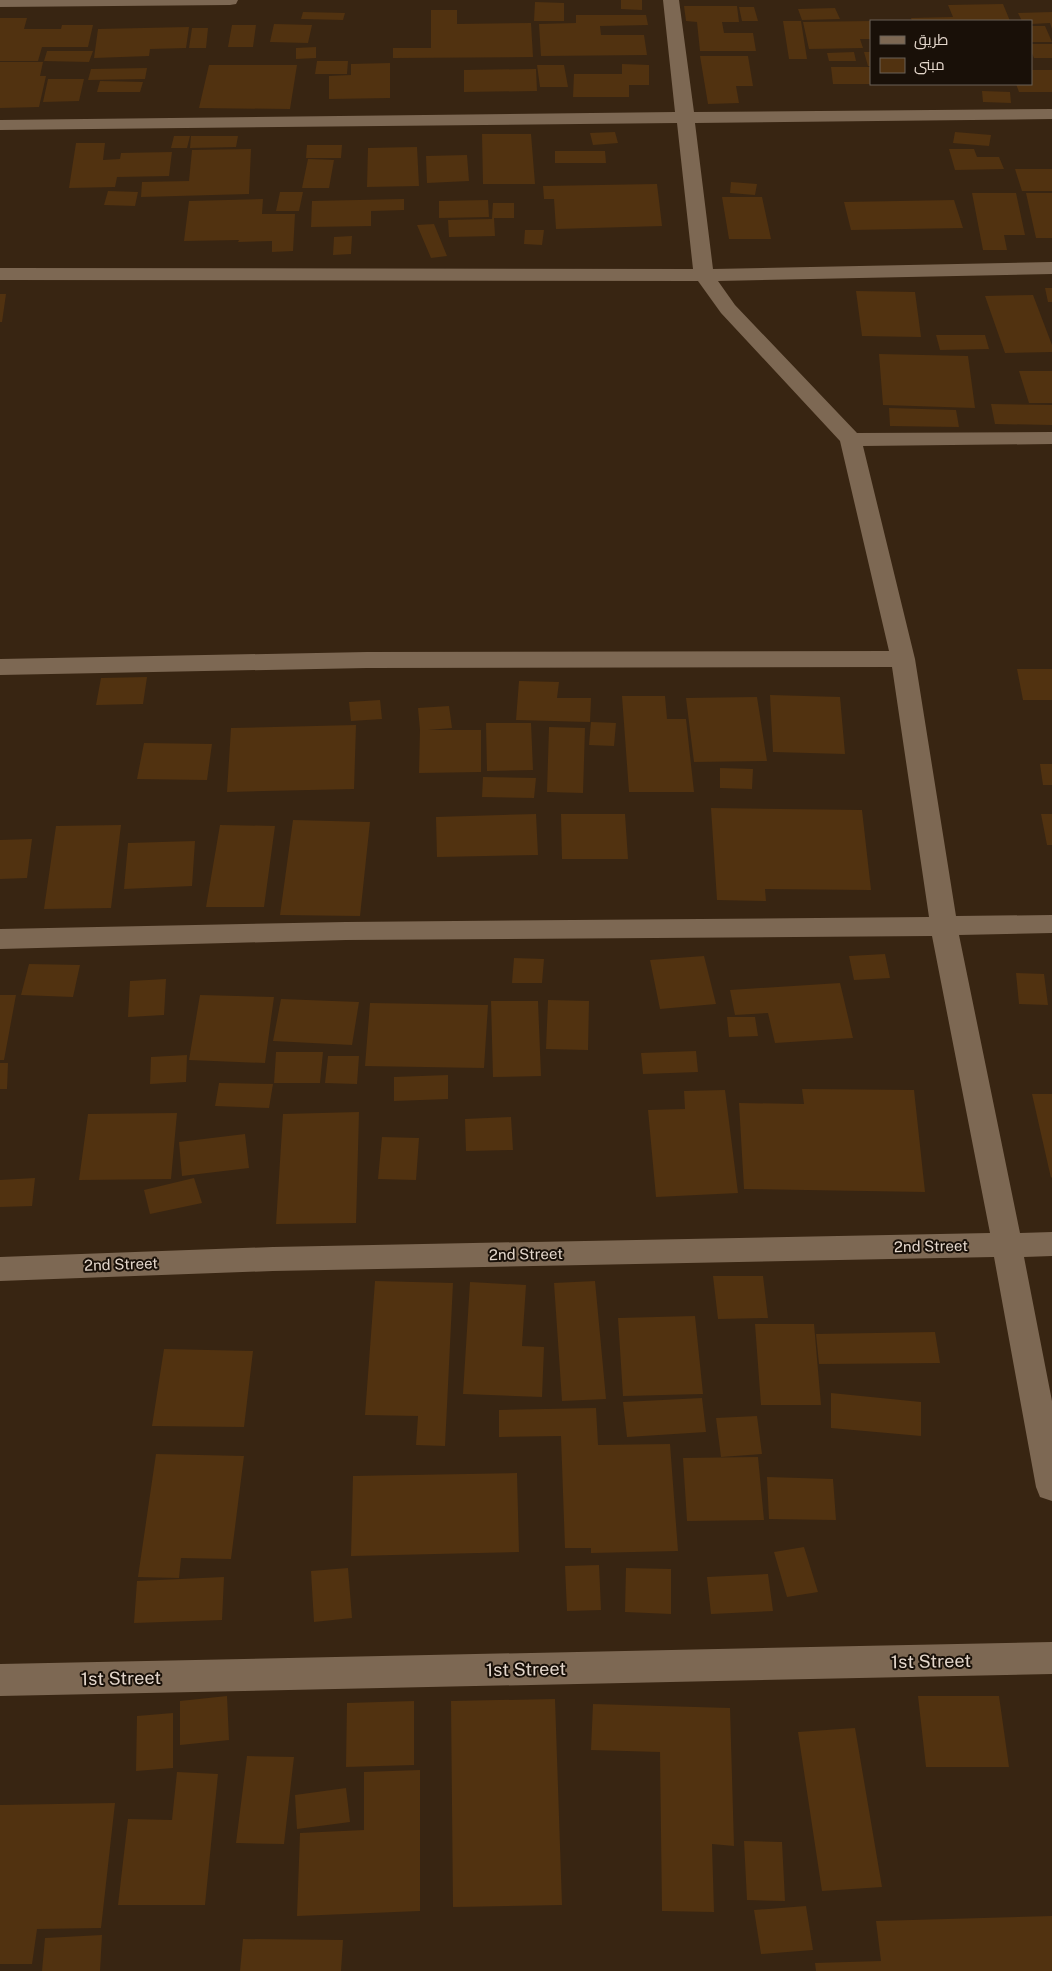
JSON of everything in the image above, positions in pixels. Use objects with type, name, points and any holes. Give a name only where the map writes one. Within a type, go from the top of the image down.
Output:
[{"type":"street","points":[[0,2],[230,0]]},
{"type":"street","points":[[671,0],[704,275],[728,309],[851,440],[903,659],[944,926],[1007,1245],[1052,1487]]},
{"type":"street","points":[[0,125],[1052,114]]},
{"type":"street","points":[[0,274],[704,275],[1052,268]]},
{"type":"street","points":[[851,440],[1052,438]]},
{"type":"street","points":[[0,667],[367,660],[903,659]]},
{"type":"street","points":[[0,939],[336,931],[1052,924]]},
{"type":"street","name":"2nd Street","points":[[0,1269],[283,1258],[1052,1244]]},
{"type":"street","name":"1st Street","points":[[0,1680],[1052,1658]]},
{"type":"building","points":[[621,0],[642,0],[642,10],[621,9]]},
{"type":"building","points":[[535,2],[564,3],[564,21],[534,21]]},
{"type":"building","points":[[1003,4],[1010,20],[912,20],[911,18],[953,17],[948,5]]},
{"type":"building","points":[[684,6],[737,6],[739,22],[722,22],[724,33],[753,33],[756,51],[700,51],[697,22],[686,21]]},
{"type":"building","points":[[739,7],[754,7],[758,21],[742,21]]},
{"type":"building","points":[[835,8],[840,19],[802,20],[798,9]]},
{"type":"building","points":[[431,10],[457,10],[457,24],[531,23],[533,57],[393,58],[393,48],[431,48]]},
{"type":"building","points":[[303,12],[345,13],[343,20],[301,19]]},
{"type":"building","points":[[1052,12],[1052,29],[1050,23],[1032,24],[1032,20],[1022,20],[1018,13]]},
{"type":"building","points":[[576,15],[646,15],[648,25],[600,26],[601,35],[644,35],[647,55],[541,56],[539,24],[576,23]]},
{"type":"building","points":[[0,18],[27,18],[24,29],[61,29],[62,25],[93,25],[88,47],[42,47],[38,61],[0,61]]},
{"type":"building","points":[[783,21],[801,21],[807,59],[789,59]]},
{"type":"building","points":[[870,21],[870,39],[860,39],[863,48],[809,49],[803,22]]},
{"type":"building","points":[[274,24],[312,25],[308,43],[270,42]]},
{"type":"building","points":[[232,25],[256,25],[253,47],[228,47]]},
{"type":"building","points":[[1032,26],[1045,26],[1052,42],[1032,42]]},
{"type":"building","points":[[189,27],[186,48],[150,49],[149,56],[94,58],[98,29]]},
{"type":"building","points":[[192,28],[208,28],[206,48],[189,48]]},
{"type":"building","points":[[1032,44],[1052,44],[1052,58],[1034,58]]},
{"type":"building","points":[[316,47],[316,58],[296,59],[296,48]]},
{"type":"building","points":[[47,51],[93,51],[89,62],[44,61]]},
{"type":"building","points":[[854,52],[856,61],[829,61],[827,53]]},
{"type":"building","points":[[864,52],[870,52],[870,66],[868,66]]},
{"type":"building","points":[[700,56],[748,56],[753,86],[736,86],[739,103],[708,104]]},
{"type":"building","points":[[317,61],[348,61],[347,74],[315,74]]},
{"type":"building","points":[[0,62],[43,62],[40,76],[46,76],[39,107],[0,108]]},
{"type":"building","points":[[390,63],[390,98],[329,99],[329,76],[351,75],[351,64]]},
{"type":"building","points":[[622,64],[649,65],[649,85],[629,85],[629,97],[573,97],[574,74],[622,74]]},
{"type":"building","points":[[209,65],[297,65],[290,109],[199,108]]},
{"type":"building","points":[[537,65],[564,65],[568,87],[540,87]]},
{"type":"building","points":[[831,67],[870,67],[870,84],[833,84]]},
{"type":"building","points":[[147,68],[145,79],[88,80],[91,69]]},
{"type":"building","points":[[536,69],[537,91],[464,92],[464,70]]},
{"type":"building","points":[[1032,70],[1052,70],[1052,92],[1019,92],[1016,85],[1032,85]]},
{"type":"building","points":[[48,79],[84,79],[79,101],[43,102]]},
{"type":"building","points":[[100,81],[143,82],[140,92],[97,92]]},
{"type":"building","points":[[982,91],[1010,92],[1011,103],[983,102]]},
{"type":"building","points":[[615,132],[618,143],[593,145],[590,133]]},
{"type":"building","points":[[955,132],[991,135],[989,146],[953,143]]},
{"type":"building","points":[[482,134],[531,134],[535,184],[483,184]]},
{"type":"building","points":[[174,136],[190,136],[187,148],[171,148]]},
{"type":"building","points":[[191,136],[238,136],[236,147],[190,148]]},
{"type":"building","points":[[76,143],[105,143],[103,160],[120,159],[121,153],[172,152],[169,176],[117,177],[115,187],[69,188]]},
{"type":"building","points":[[307,145],[342,145],[341,158],[306,158]]},
{"type":"building","points":[[417,147],[419,186],[367,187],[368,148]]},
{"type":"building","points":[[251,149],[249,194],[141,197],[142,182],[189,181],[192,150]]},
{"type":"building","points":[[949,149],[974,149],[977,157],[999,157],[1004,169],[955,170]]},
{"type":"building","points":[[555,151],[605,151],[606,163],[555,163]]},
{"type":"building","points":[[467,155],[469,181],[427,183],[426,156]]},
{"type":"building","points":[[308,159],[334,160],[329,188],[302,188]]},
{"type":"building","points":[[1015,169],[1052,169],[1052,191],[1022,191]]},
{"type":"building","points":[[731,182],[757,184],[755,195],[730,193]]},
{"type":"building","points":[[657,184],[662,226],[556,229],[554,199],[544,199],[543,186]]},
{"type":"building","points":[[108,191],[138,192],[135,206],[104,205]]},
{"type":"building","points":[[280,192],[303,192],[299,211],[276,211]]},
{"type":"building","points":[[972,193],[1016,193],[1025,235],[1004,235],[1007,250],[983,250]]},
{"type":"building","points":[[1026,193],[1052,193],[1052,238],[1036,238]]},
{"type":"building","points":[[722,197],[762,197],[771,239],[729,239]]},
{"type":"building","points":[[263,199],[262,214],[295,214],[293,251],[272,252],[272,241],[184,241],[189,201]]},
{"type":"building","points":[[404,199],[404,210],[371,211],[371,226],[311,227],[312,201]]},
{"type":"building","points":[[488,200],[489,217],[439,218],[439,201]]},
{"type":"building","points":[[954,200],[963,228],[851,230],[844,202]]},
{"type":"building","points":[[493,203],[514,203],[514,218],[494,218],[495,236],[449,237],[448,220],[492,219]]},
{"type":"building","points":[[434,224],[447,256],[431,258],[417,225]]},
{"type":"building","points":[[525,230],[544,230],[542,245],[524,244]]},
{"type":"building","points":[[352,236],[351,254],[333,255],[334,237]]},
{"type":"building","points":[[1045,288],[1052,288],[1052,302],[1048,302]]},
{"type":"building","points":[[856,291],[915,292],[921,337],[862,336]]},
{"type":"building","points":[[0,294],[6,294],[2,322],[0,322]]},
{"type":"building","points":[[1033,295],[1052,345],[1052,352],[1005,353],[985,296]]},
{"type":"building","points":[[936,335],[985,335],[989,349],[940,350]]},
{"type":"building","points":[[879,354],[968,356],[975,408],[883,405]]},
{"type":"building","points":[[1019,371],[1052,371],[1052,403],[1029,403]]},
{"type":"building","points":[[991,404],[1052,405],[1052,425],[995,424]]},
{"type":"building","points":[[889,408],[956,410],[959,427],[890,426]]},
{"type":"building","points":[[1017,669],[1052,669],[1052,700],[1023,700]]},
{"type":"building","points":[[147,677],[143,704],[96,705],[101,678]]},
{"type":"building","points":[[519,681],[559,682],[557,698],[591,698],[590,722],[516,720]]},
{"type":"building","points":[[770,695],[840,697],[845,754],[773,752]]},
{"type":"building","points":[[622,696],[665,696],[667,719],[686,719],[694,792],[629,792]]},
{"type":"building","points":[[757,697],[767,761],[694,762],[686,698]]},
{"type":"building","points":[[380,700],[382,719],[351,721],[349,702]]},
{"type":"building","points":[[449,706],[452,728],[428,730],[481,730],[481,772],[419,773],[420,730],[418,708]]},
{"type":"building","points":[[591,722],[616,723],[614,746],[589,745]]},
{"type":"building","points":[[486,723],[531,723],[533,770],[487,771]]},
{"type":"building","points":[[356,725],[354,789],[227,792],[231,728]]},
{"type":"building","points":[[549,727],[585,728],[583,793],[547,792]]},
{"type":"building","points":[[144,743],[212,744],[207,780],[137,779]]},
{"type":"building","points":[[1040,764],[1052,764],[1052,785],[1043,785]]},
{"type":"building","points":[[720,768],[753,769],[752,789],[720,788]]},
{"type":"building","points":[[483,777],[536,778],[534,798],[482,797]]},
{"type":"building","points":[[711,808],[862,810],[871,890],[765,889],[766,901],[717,900]]},
{"type":"building","points":[[536,814],[538,855],[437,857],[436,817]]},
{"type":"building","points":[[561,814],[625,814],[628,859],[562,859]]},
{"type":"building","points":[[1041,814],[1052,814],[1052,845],[1047,845]]},
{"type":"building","points":[[293,820],[370,822],[360,916],[280,915]]},
{"type":"building","points":[[121,825],[111,908],[44,909],[56,826]]},
{"type":"building","points":[[220,825],[275,826],[264,907],[206,907]]},
{"type":"building","points":[[32,839],[27,878],[0,879],[0,840]]},
{"type":"building","points":[[195,841],[192,886],[124,889],[128,843]]},
{"type":"building","points":[[885,954],[890,978],[854,980],[849,956]]},
{"type":"building","points":[[704,956],[716,1004],[660,1009],[650,960]]},
{"type":"building","points":[[514,958],[544,959],[542,983],[512,983]]},
{"type":"building","points":[[29,964],[80,965],[73,997],[21,995]]},
{"type":"building","points":[[1016,973],[1044,974],[1048,1005],[1019,1004]]},
{"type":"building","points":[[166,979],[164,1015],[128,1017],[130,981]]},
{"type":"building","points":[[840,983],[853,1038],[775,1043],[768,1013],[735,1015],[730,990]]},
{"type":"building","points":[[0,995],[16,995],[4,1060],[0,1060]]},
{"type":"building","points":[[200,995],[274,997],[265,1063],[189,1060]]},
{"type":"building","points":[[281,999],[359,1002],[352,1045],[273,1041]]},
{"type":"building","points":[[548,1000],[589,1001],[588,1050],[546,1049]]},
{"type":"building","points":[[491,1001],[538,1001],[541,1076],[493,1077]]},
{"type":"building","points":[[370,1003],[488,1005],[484,1068],[365,1066]]},
{"type":"building","points":[[727,1017],[755,1017],[758,1036],[729,1037]]},
{"type":"building","points":[[696,1051],[698,1072],[643,1074],[641,1053]]},
{"type":"building","points":[[276,1052],[323,1052],[320,1083],[274,1083]]},
{"type":"building","points":[[187,1055],[186,1082],[150,1084],[151,1057]]},
{"type":"building","points":[[328,1056],[359,1056],[357,1084],[325,1083]]},
{"type":"building","points":[[0,1063],[8,1063],[7,1089],[0,1089]]},
{"type":"building","points":[[448,1075],[448,1099],[394,1101],[394,1077]]},
{"type":"building","points":[[219,1083],[273,1084],[269,1108],[215,1106]]},
{"type":"building","points":[[802,1089],[914,1090],[925,1192],[744,1189],[739,1103],[804,1104]]},
{"type":"building","points":[[725,1090],[738,1193],[656,1197],[648,1110],[685,1109],[684,1091]]},
{"type":"building","points":[[1032,1094],[1052,1094],[1051,1178]]},
{"type":"building","points":[[359,1112],[356,1223],[276,1224],[283,1114]]},
{"type":"building","points":[[177,1113],[171,1179],[79,1180],[88,1114]]},
{"type":"building","points":[[511,1117],[513,1150],[466,1151],[465,1119]]},
{"type":"building","points":[[245,1134],[249,1168],[182,1176],[179,1142]]},
{"type":"building","points":[[382,1137],[419,1138],[416,1180],[378,1179]]},
{"type":"building","points":[[35,1178],[32,1206],[0,1207],[0,1180]]},
{"type":"building","points":[[194,1178],[202,1203],[150,1214],[144,1190]]},
{"type":"building","points":[[713,1276],[763,1276],[768,1318],[718,1319]]},
{"type":"building","points":[[375,1281],[453,1283],[445,1446],[416,1445],[418,1416],[365,1415]]},
{"type":"building","points":[[595,1281],[606,1399],[562,1401],[554,1283]]},
{"type":"building","points":[[470,1282],[526,1285],[522,1346],[544,1347],[542,1397],[463,1394]]},
{"type":"building","points":[[695,1316],[703,1394],[623,1396],[618,1318]]},
{"type":"building","points":[[755,1324],[814,1324],[821,1405],[761,1405]]},
{"type":"building","points":[[935,1332],[940,1363],[819,1364],[816,1334]]},
{"type":"building","points":[[164,1349],[253,1351],[244,1427],[152,1426]]},
{"type":"building","points":[[831,1393],[921,1402],[921,1436],[831,1428]]},
{"type":"building","points":[[702,1398],[706,1432],[627,1437],[623,1402]]},
{"type":"building","points":[[596,1408],[598,1445],[670,1444],[678,1551],[591,1553],[591,1548],[565,1548],[561,1436],[499,1437],[499,1410]]},
{"type":"building","points":[[757,1416],[762,1454],[721,1457],[716,1418]]},
{"type":"building","points":[[156,1454],[244,1456],[231,1559],[181,1558],[179,1578],[138,1577]]},
{"type":"building","points":[[758,1457],[764,1520],[687,1521],[683,1458]]},
{"type":"building","points":[[517,1473],[519,1552],[351,1556],[353,1476]]},
{"type":"building","points":[[767,1477],[833,1479],[836,1520],[769,1519]]},
{"type":"building","points":[[804,1547],[818,1592],[787,1597],[774,1552]]},
{"type":"building","points":[[599,1565],[601,1610],[567,1611],[565,1566]]},
{"type":"building","points":[[348,1568],[352,1618],[314,1622],[311,1571]]},
{"type":"building","points":[[626,1568],[671,1569],[671,1614],[625,1612]]},
{"type":"building","points":[[768,1574],[773,1611],[711,1614],[707,1577]]},
{"type":"building","points":[[224,1577],[222,1620],[134,1623],[137,1581]]},
{"type":"building","points":[[227,1696],[229,1740],[180,1745],[180,1701]]},
{"type":"building","points":[[918,1696],[999,1696],[1009,1767],[926,1767]]},
{"type":"building","points":[[555,1699],[562,1905],[453,1907],[451,1701]]},
{"type":"building","points":[[414,1701],[414,1765],[346,1767],[347,1703]]},
{"type":"building","points":[[593,1704],[730,1708],[734,1846],[712,1844],[714,1912],[662,1911],[660,1752],[591,1750]]},
{"type":"building","points":[[173,1713],[173,1768],[136,1771],[137,1716]]},
{"type":"building","points":[[855,1728],[882,1887],[822,1891],[798,1732]]},
{"type":"building","points":[[247,1756],[294,1757],[284,1844],[236,1843]]},
{"type":"building","points":[[420,1770],[420,1911],[297,1916],[300,1833],[364,1830],[364,1772]]},
{"type":"building","points":[[177,1772],[218,1774],[205,1905],[118,1905],[128,1819],[172,1820]]},
{"type":"building","points":[[346,1788],[350,1822],[297,1829],[295,1795]]},
{"type":"building","points":[[115,1803],[101,1928],[37,1929],[32,1964],[0,1964],[0,1805]]},
{"type":"building","points":[[744,1841],[782,1842],[785,1901],[747,1900]]},
{"type":"building","points":[[806,1906],[813,1950],[761,1954],[754,1910]]},
{"type":"building","points":[[1052,1916],[1052,1971],[816,1971],[815,1963],[881,1961],[876,1921]]},
{"type":"building","points":[[102,1935],[100,1971],[42,1971],[45,1938]]},
{"type":"building","points":[[243,1939],[343,1940],[341,1971],[240,1971]]}]
